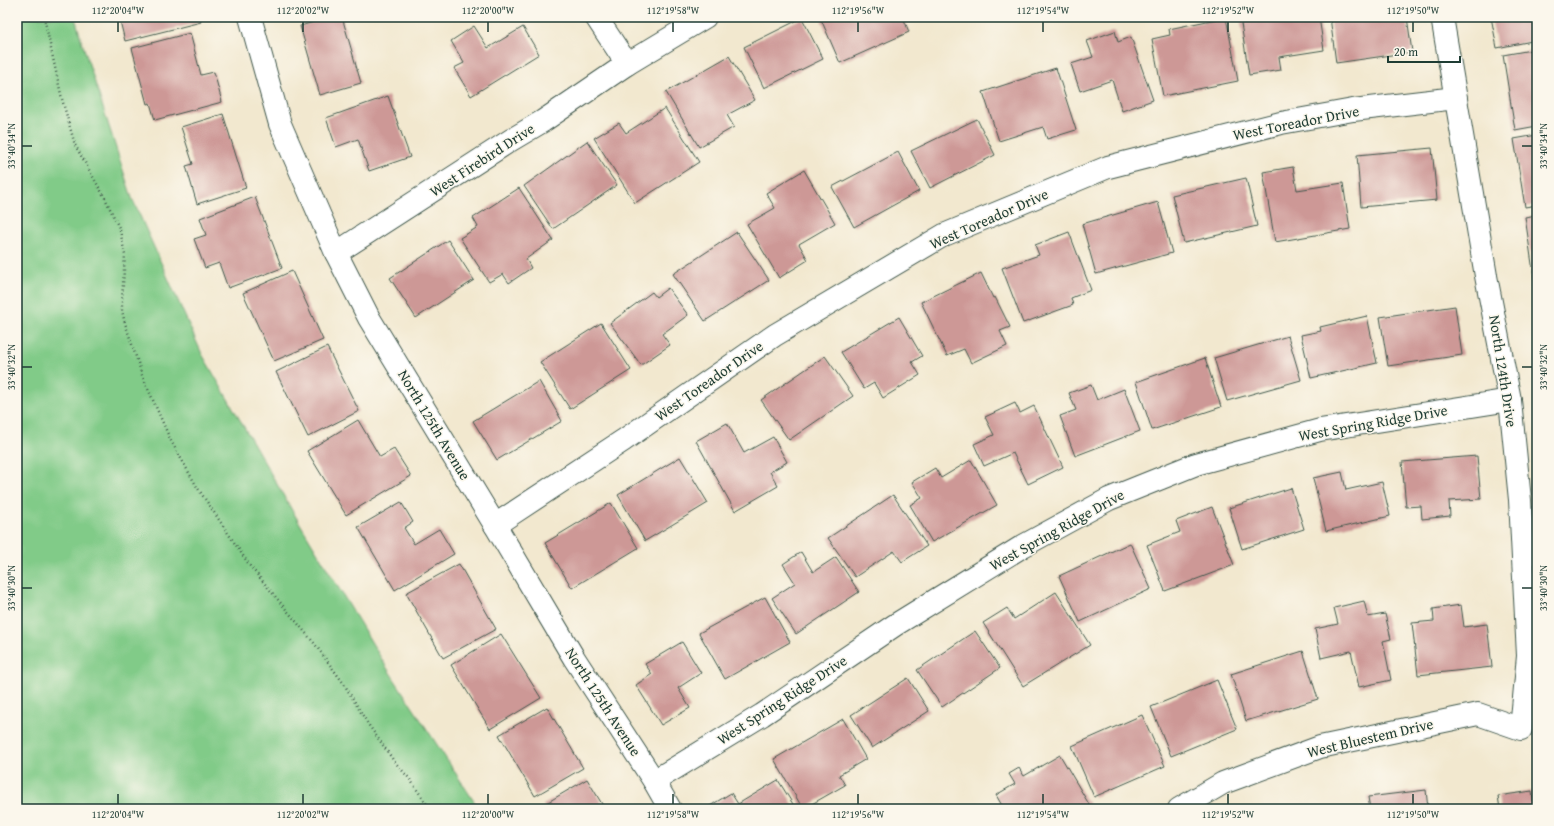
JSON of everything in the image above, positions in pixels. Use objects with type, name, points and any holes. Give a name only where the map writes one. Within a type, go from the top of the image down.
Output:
[{"type":"street","name":"North 125th Avenue","points":[[250,17],[280,124],[336,253],[369,318],[574,658],[654,781],[670,809]]},
{"type":"street","points":[[596,17],[627,64]]},
{"type":"street","name":"West Firebird Drive","points":[[336,253],[543,121],[627,64],[705,17]]},
{"type":"street","name":"North 124th Drive","points":[[1442,17],[1486,276],[1510,400],[1520,500],[1528,656],[1521,729]]},
{"type":"street","name":"West Toreador Drive","points":[[495,525],[624,440],[775,335],[944,235],[1108,167],[1281,123],[1353,110],[1456,98]]},
{"type":"street","name":"West Spring Ridge Drive","points":[[654,781],[762,715],[895,625],[1022,546],[1109,499],[1196,464],[1320,430],[1510,400]]},
{"type":"street","name":"West Bluestem Drive","points":[[1179,809],[1223,783],[1320,747],[1478,714],[1521,729]]},
{"type":"path","points":[[44,17],[62,99],[75,145],[102,192],[120,230],[125,255],[122,311],[142,375],[170,439],[197,487],[250,566],[314,643],[344,684],[368,724],[394,761],[409,778],[430,809]]},
{"type":"green space","points":[[17,17],[75,17],[132,198],[202,354],[293,512],[387,668],[479,809],[17,809]]},
{"type":"building","points":[[119,17],[199,17],[201,22],[125,41]]},
{"type":"building","points":[[332,17],[342,17],[361,83],[320,95],[300,26]]},
{"type":"building","points":[[820,17],[903,17],[909,32],[840,63]]},
{"type":"building","points":[[1226,17],[1238,81],[1163,96],[1152,39],[1170,35],[1169,29]]},
{"type":"building","points":[[1240,17],[1319,17],[1324,50],[1279,57],[1281,70],[1249,75]]},
{"type":"building","points":[[1330,17],[1407,17],[1412,52],[1336,63]]},
{"type":"building","points":[[1491,17],[1537,17],[1537,40],[1497,48]]},
{"type":"building","points":[[802,18],[823,59],[764,88],[744,47]]},
{"type":"building","points":[[474,26],[488,48],[523,27],[539,54],[471,96],[454,68],[464,63],[451,41]]},
{"type":"building","points":[[1115,31],[1118,42],[1131,37],[1153,100],[1122,111],[1112,80],[1080,91],[1071,64],[1093,57],[1087,41]]},
{"type":"building","points":[[190,33],[201,75],[214,72],[222,102],[155,120],[150,103],[147,104],[132,48]]},
{"type":"building","points":[[1537,49],[1537,126],[1515,130],[1503,55]]},
{"type":"building","points":[[729,56],[755,100],[727,115],[734,127],[699,147],[666,92]]},
{"type":"building","points":[[1056,68],[1076,130],[1047,139],[1043,127],[999,141],[983,92]]},
{"type":"building","points":[[388,96],[410,157],[369,171],[358,139],[336,147],[326,118]]},
{"type":"building","points":[[665,108],[699,162],[635,203],[594,138],[619,123],[626,133]]},
{"type":"building","points":[[223,114],[246,188],[197,204],[186,166],[193,164],[181,127]]},
{"type":"building","points":[[977,119],[995,155],[930,188],[911,151]]},
{"type":"building","points":[[1537,135],[1537,205],[1525,207],[1514,139]]},
{"type":"building","points":[[587,141],[617,185],[553,229],[524,186]]},
{"type":"building","points":[[1432,148],[1437,200],[1361,207],[1357,155]]},
{"type":"building","points":[[898,152],[919,191],[854,227],[832,187]]},
{"type":"building","points":[[1293,167],[1297,190],[1343,183],[1350,229],[1275,242],[1263,172]]},
{"type":"building","points":[[804,170],[835,223],[799,244],[808,260],[779,278],[747,224],[775,208],[766,193]]},
{"type":"building","points":[[1246,178],[1257,226],[1184,243],[1172,195]]},
{"type":"building","points":[[519,188],[553,240],[526,259],[531,268],[509,283],[503,274],[489,282],[460,238],[478,227],[473,218]]},
{"type":"building","points":[[255,197],[282,268],[228,288],[219,263],[205,268],[194,239],[206,235],[200,218]]},
{"type":"building","points":[[1158,202],[1172,253],[1096,274],[1082,224]]},
{"type":"building","points":[[1537,215],[1537,291],[1536,291],[1525,217]]},
{"type":"building","points":[[737,232],[769,280],[705,321],[673,274]]},
{"type":"building","points":[[1069,232],[1091,290],[1071,298],[1073,305],[1023,323],[1002,268],[1039,255],[1035,245]]},
{"type":"building","points":[[448,240],[474,280],[416,318],[390,278]]},
{"type":"building","points":[[292,271],[323,340],[274,361],[243,293]]},
{"type":"building","points":[[981,273],[993,298],[995,297],[1010,327],[1000,331],[1007,346],[971,363],[964,349],[947,356],[921,302]]},
{"type":"building","points":[[668,288],[688,315],[662,334],[670,345],[641,365],[610,323],[652,292],[656,297]]},
{"type":"building","points":[[1455,306],[1462,355],[1388,366],[1380,317]]},
{"type":"building","points":[[1367,316],[1377,363],[1311,378],[1301,335],[1321,331],[1320,327]]},
{"type":"building","points":[[899,317],[922,356],[912,362],[920,375],[883,398],[874,383],[864,389],[841,352]]},
{"type":"building","points":[[601,323],[631,370],[570,409],[540,362]]},
{"type":"building","points":[[1288,336],[1301,380],[1227,401],[1214,358]]},
{"type":"building","points":[[327,347],[359,411],[308,437],[276,372]]},
{"type":"building","points":[[825,356],[853,396],[789,440],[761,400]]},
{"type":"building","points":[[1205,358],[1221,407],[1152,430],[1136,382]]},
{"type":"building","points":[[539,381],[562,421],[497,460],[473,421]]},
{"type":"building","points":[[1091,385],[1097,400],[1124,389],[1140,431],[1075,456],[1060,416],[1076,410],[1069,393]]},
{"type":"building","points":[[1015,403],[1020,413],[1034,406],[1063,467],[1028,484],[1013,453],[984,466],[974,444],[994,435],[985,417]]},
{"type":"building","points":[[358,420],[380,457],[394,449],[411,476],[346,515],[307,451]]},
{"type":"building","points":[[727,423],[744,453],[773,437],[787,462],[770,472],[778,486],[735,511],[696,441]]},
{"type":"building","points":[[1477,456],[1481,499],[1449,501],[1450,516],[1422,519],[1421,506],[1406,507],[1402,462]]},
{"type":"building","points":[[680,457],[708,503],[645,541],[618,495]]},
{"type":"building","points":[[971,460],[997,505],[932,542],[910,505],[922,498],[912,482],[935,468],[941,478]]},
{"type":"building","points":[[1342,472],[1346,490],[1382,482],[1390,516],[1326,531],[1313,478]]},
{"type":"building","points":[[1291,488],[1304,529],[1242,549],[1229,508]]},
{"type":"building","points":[[893,495],[927,546],[902,562],[894,551],[855,577],[828,538]]},
{"type":"building","points":[[401,502],[413,522],[404,528],[414,544],[439,529],[454,554],[395,590],[358,527]]},
{"type":"building","points":[[611,503],[638,548],[572,588],[545,543]]},
{"type":"building","points":[[1212,507],[1234,565],[1165,591],[1147,545],[1180,532],[1176,521]]},
{"type":"building","points":[[1130,543],[1151,589],[1080,622],[1059,576]]},
{"type":"building","points":[[801,552],[813,572],[836,557],[859,592],[796,634],[772,598],[795,583],[783,564]]},
{"type":"building","points":[[459,564],[496,629],[443,658],[406,593]]},
{"type":"building","points":[[1056,592],[1090,645],[1023,686],[983,623],[1007,608],[1014,619]]},
{"type":"building","points":[[765,597],[790,642],[725,679],[699,633]]},
{"type":"building","points":[[1364,601],[1368,617],[1385,614],[1391,639],[1383,641],[1391,680],[1359,687],[1351,651],[1321,658],[1315,629],[1338,624],[1334,608]]},
{"type":"building","points":[[1461,605],[1464,627],[1487,624],[1492,667],[1418,675],[1412,623],[1434,621],[1433,609]]},
{"type":"building","points":[[975,631],[1000,668],[942,707],[917,670]]},
{"type":"building","points":[[501,634],[541,698],[490,729],[451,665]]},
{"type":"building","points":[[682,642],[701,673],[678,688],[690,708],[661,725],[636,685],[652,674],[645,664]]},
{"type":"building","points":[[1303,651],[1318,699],[1246,721],[1231,674]]},
{"type":"building","points":[[908,678],[929,711],[872,748],[851,715]]},
{"type":"building","points":[[1217,680],[1237,729],[1171,756],[1151,707]]},
{"type":"building","points":[[547,707],[583,768],[535,796],[499,735]]},
{"type":"building","points":[[1142,715],[1165,766],[1094,797],[1072,746]]},
{"type":"building","points":[[843,719],[866,759],[839,775],[845,785],[803,809],[774,759]]},
{"type":"building","points":[[1060,755],[1090,806],[1085,809],[1004,809],[996,795],[1015,784],[1009,774],[1019,768],[1024,776]]},
{"type":"building","points":[[587,779],[605,809],[545,809],[543,805]]},
{"type":"building","points":[[778,780],[796,809],[705,809],[731,793],[738,804]]},
{"type":"building","points":[[1426,790],[1428,809],[1370,809],[1368,797]]},
{"type":"building","points":[[1532,791],[1534,809],[1500,809],[1498,796]]}]
